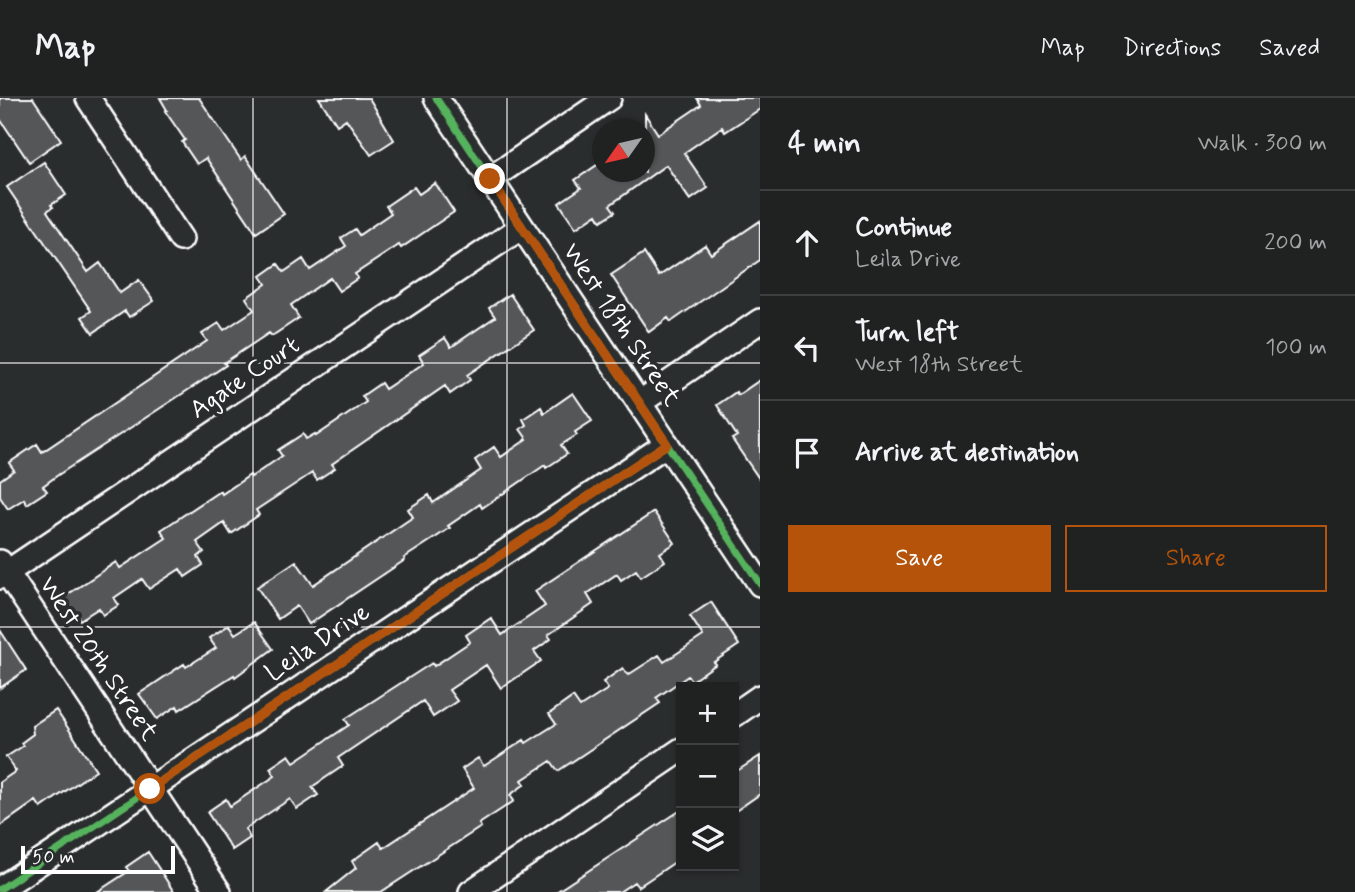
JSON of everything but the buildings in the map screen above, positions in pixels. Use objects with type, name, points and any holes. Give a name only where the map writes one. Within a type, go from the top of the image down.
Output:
[{"type":"street","points":[[88,98],[181,239]]},
{"type":"street","name":"West 18th Street","points":[[436,98],[760,584]]},
{"type":"street","points":[[490,179],[609,98]]},
{"type":"street","name":"Agate Court","points":[[2,570],[523,228]]},
{"type":"street","points":[[639,402],[760,321]]},
{"type":"street","name":"Leila Drive","points":[[0,889],[667,444]]},
{"type":"street","name":"West 20th Street","points":[[2,570],[219,892]]},
{"type":"street","points":[[739,712],[760,697]]},
{"type":"street","points":[[471,892],[676,753]]},
{"type":"cycle path","points":[[436,98],[760,584]]},
{"type":"cycle path","points":[[0,889],[667,444]]},
{"type":"route","points":[[150,789],[667,444],[490,179]]}]
